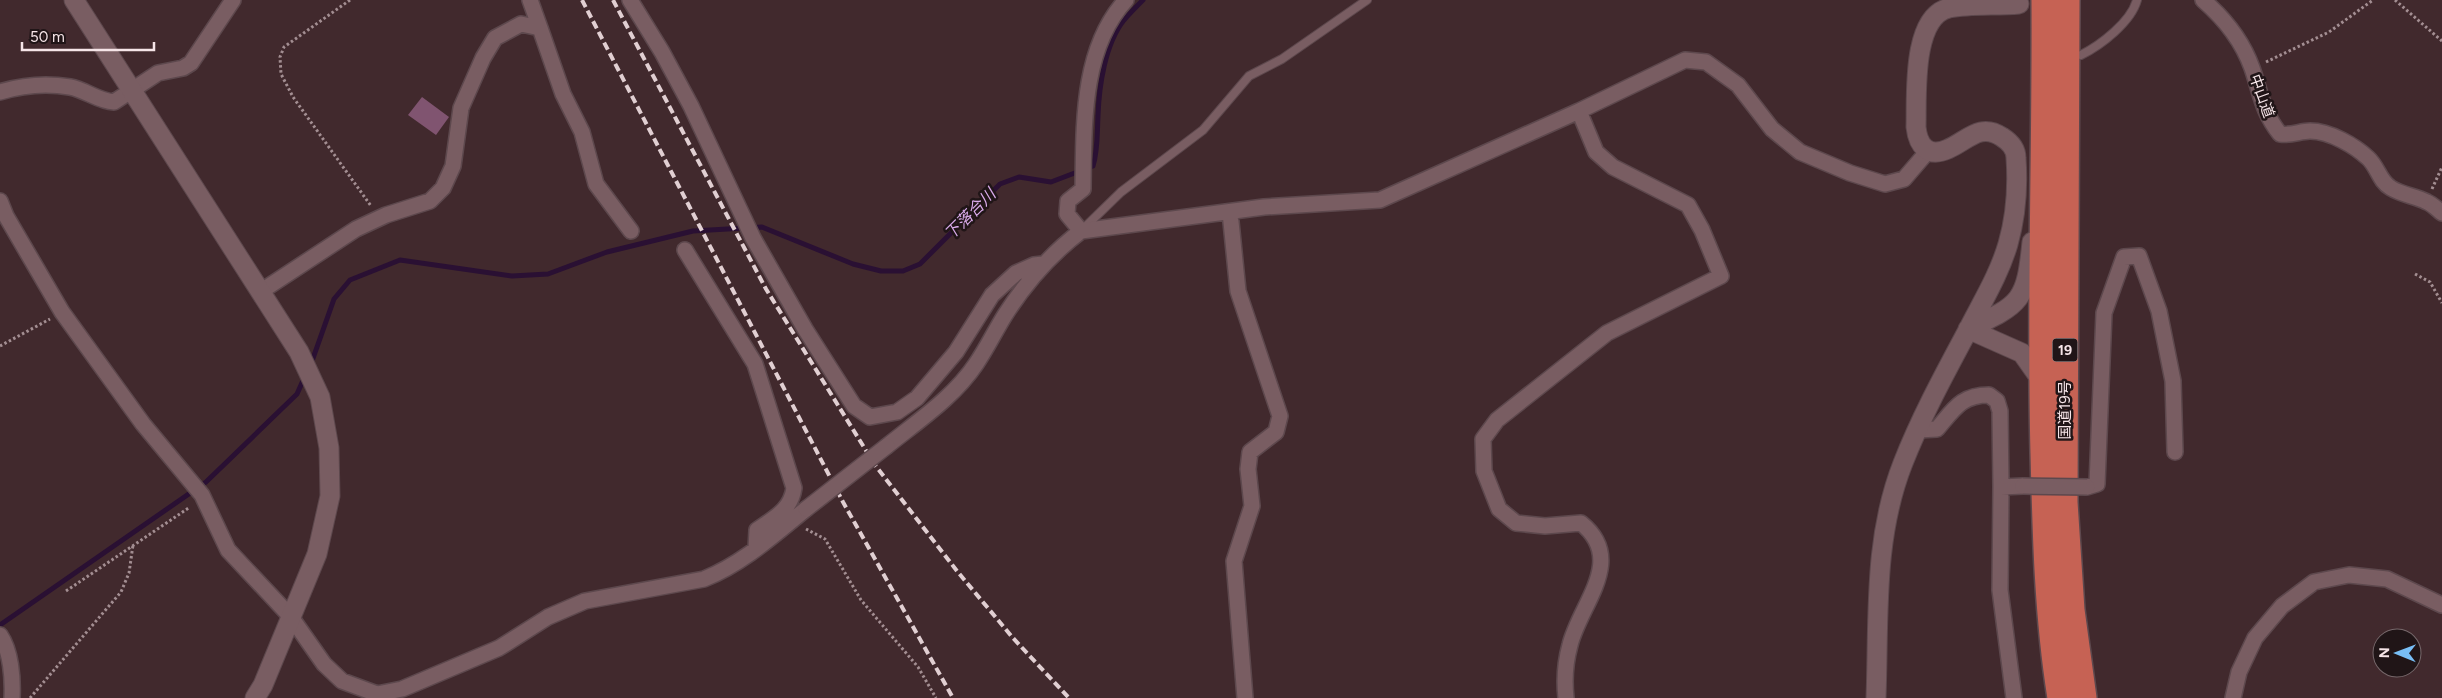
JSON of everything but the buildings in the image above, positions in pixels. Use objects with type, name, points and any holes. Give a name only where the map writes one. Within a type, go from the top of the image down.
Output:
[{"type":"highway","name":"国道19号","points":[[2044,0],[2044,224],[2041,380],[2048,585],[2054,659],[2060,698]]},
{"type":"highway","name":"国道19号","points":[[2066,0],[2066,502],[2072,610],[2084,698]]},
{"type":"street","points":[[74,0],[302,358],[320,397],[330,448],[330,496],[317,554],[263,685],[255,698]]},
{"type":"street","points":[[0,92],[24,85],[70,88],[102,101],[114,102],[158,73],[183,68],[191,63],[234,0]]},
{"type":"street","points":[[530,0],[563,94],[582,132],[596,184],[631,231]]},
{"type":"street","points":[[630,0],[662,52],[691,106],[753,238],[805,329],[854,406],[870,417],[897,412],[917,398],[956,352],[992,295],[1016,273],[1034,265],[1043,264]]},
{"type":"street","name":"中山道","points":[[2203,0],[2231,28],[2244,48],[2252,67],[2266,115],[2280,134],[2288,136],[2311,131],[2323,133],[2342,141],[2361,151],[2371,161],[2384,183],[2393,190],[2427,202],[2442,213]]},
{"type":"street","points":[[1082,231],[1067,214],[1068,201],[1083,189],[1085,111],[1101,38],[1117,3]]},
{"type":"street","points":[[1876,698],[1878,572],[1880,547],[1890,504],[1903,463],[1918,430],[1968,329],[1995,280],[2008,244],[2016,204],[2016,156],[2014,148],[2007,140],[1988,131],[1967,137],[1949,149],[1938,152],[1928,151],[1921,146],[1917,138],[1919,58],[1927,28],[1935,16],[1951,4],[2019,4]]},
{"type":"street","points":[[260,292],[356,229],[380,218],[430,201],[443,188],[453,166],[461,108],[483,58],[495,38],[521,24],[540,28]]},
{"type":"street","points":[[0,201],[6,216],[62,312],[143,424],[202,497],[228,550],[291,616],[324,664],[342,681],[378,696],[402,689],[499,648],[548,617],[585,602],[704,578],[720,572],[756,548],[953,392],[976,365],[1006,313],[1043,264],[1057,249],[1082,231],[1264,207],[1380,200],[1579,111],[1684,60],[1706,62],[1738,85],[1772,129],[1800,152],[1850,173],[1885,184],[1904,179],[1928,151]]},
{"type":"street","points":[[1566,698],[1564,677],[1570,643],[1595,590],[1602,556],[1592,532],[1582,523],[1545,526],[1516,522],[1499,508],[1484,471],[1483,440],[1497,420],[1607,332],[1721,276],[1688,205],[1613,167],[1596,152],[1579,111]]},
{"type":"street","points":[[1230,212],[1238,291],[1280,416],[1276,432],[1250,452],[1248,469],[1252,506],[1234,561],[1245,698]]},
{"type":"street","points":[[1968,329],[2014,304],[2023,294],[2029,273],[2032,239],[2044,224]]},
{"type":"street","points":[[684,250],[755,364],[794,488],[793,498],[787,509],[757,530],[756,548]]},
{"type":"street","points":[[2001,487],[2087,487],[2097,484],[2104,313],[2124,257],[2138,256],[2159,311],[2173,381],[2175,452]]},
{"type":"street","points":[[1968,329],[2022,353],[2041,380]]},
{"type":"street","points":[[1918,430],[1937,429],[1959,403],[1969,397],[1989,395],[1997,401],[2000,412],[2000,590],[2014,698]]},
{"type":"street","points":[[2233,698],[2239,672],[2255,638],[2282,606],[2314,582],[2349,575],[2387,579],[2442,605]]},
{"type":"street","points":[[1,636],[13,682],[12,698]]},
{"type":"lane","points":[[1082,231],[1121,192],[1203,130],[1248,76],[1282,59],[1367,0]]},
{"type":"lane","points":[[2081,54],[2105,41],[2135,9],[2137,0]]},
{"type":"path","points":[[350,0],[284,47],[280,57],[281,74],[293,97],[380,218]]},
{"type":"path","points":[[2252,67],[2329,32],[2373,0]]},
{"type":"path","points":[[2395,0],[2442,41]]},
{"type":"path","points":[[2427,202],[2436,176],[2442,167]]},
{"type":"path","points":[[2416,274],[2430,282],[2442,304]]},
{"type":"path","points":[[0,346],[62,312]]},
{"type":"path","points":[[66,591],[202,497]]},
{"type":"path","points":[[797,534],[806,529],[825,539],[861,600],[918,667],[936,698]]},
{"type":"path","points":[[30,698],[121,592],[129,573],[132,545]]},
{"type":"waterway","name":"下落合川","points":[[311,364],[334,299],[350,280],[400,260],[512,276],[548,274],[607,252],[693,231],[762,227],[853,264],[881,271],[903,271],[920,264],[1000,184],[1019,177],[1051,182],[1093,166],[1097,148],[1100,92],[1104,66],[1117,30],[1143,0]]},
{"type":"waterway","points":[[0,625],[206,482],[297,394],[305,376]]},
{"type":"railway","points":[[582,0],[843,502],[953,698]]},
{"type":"railway","points":[[613,0],[766,289],[875,465],[957,571],[1013,638],[1069,698]]}]
